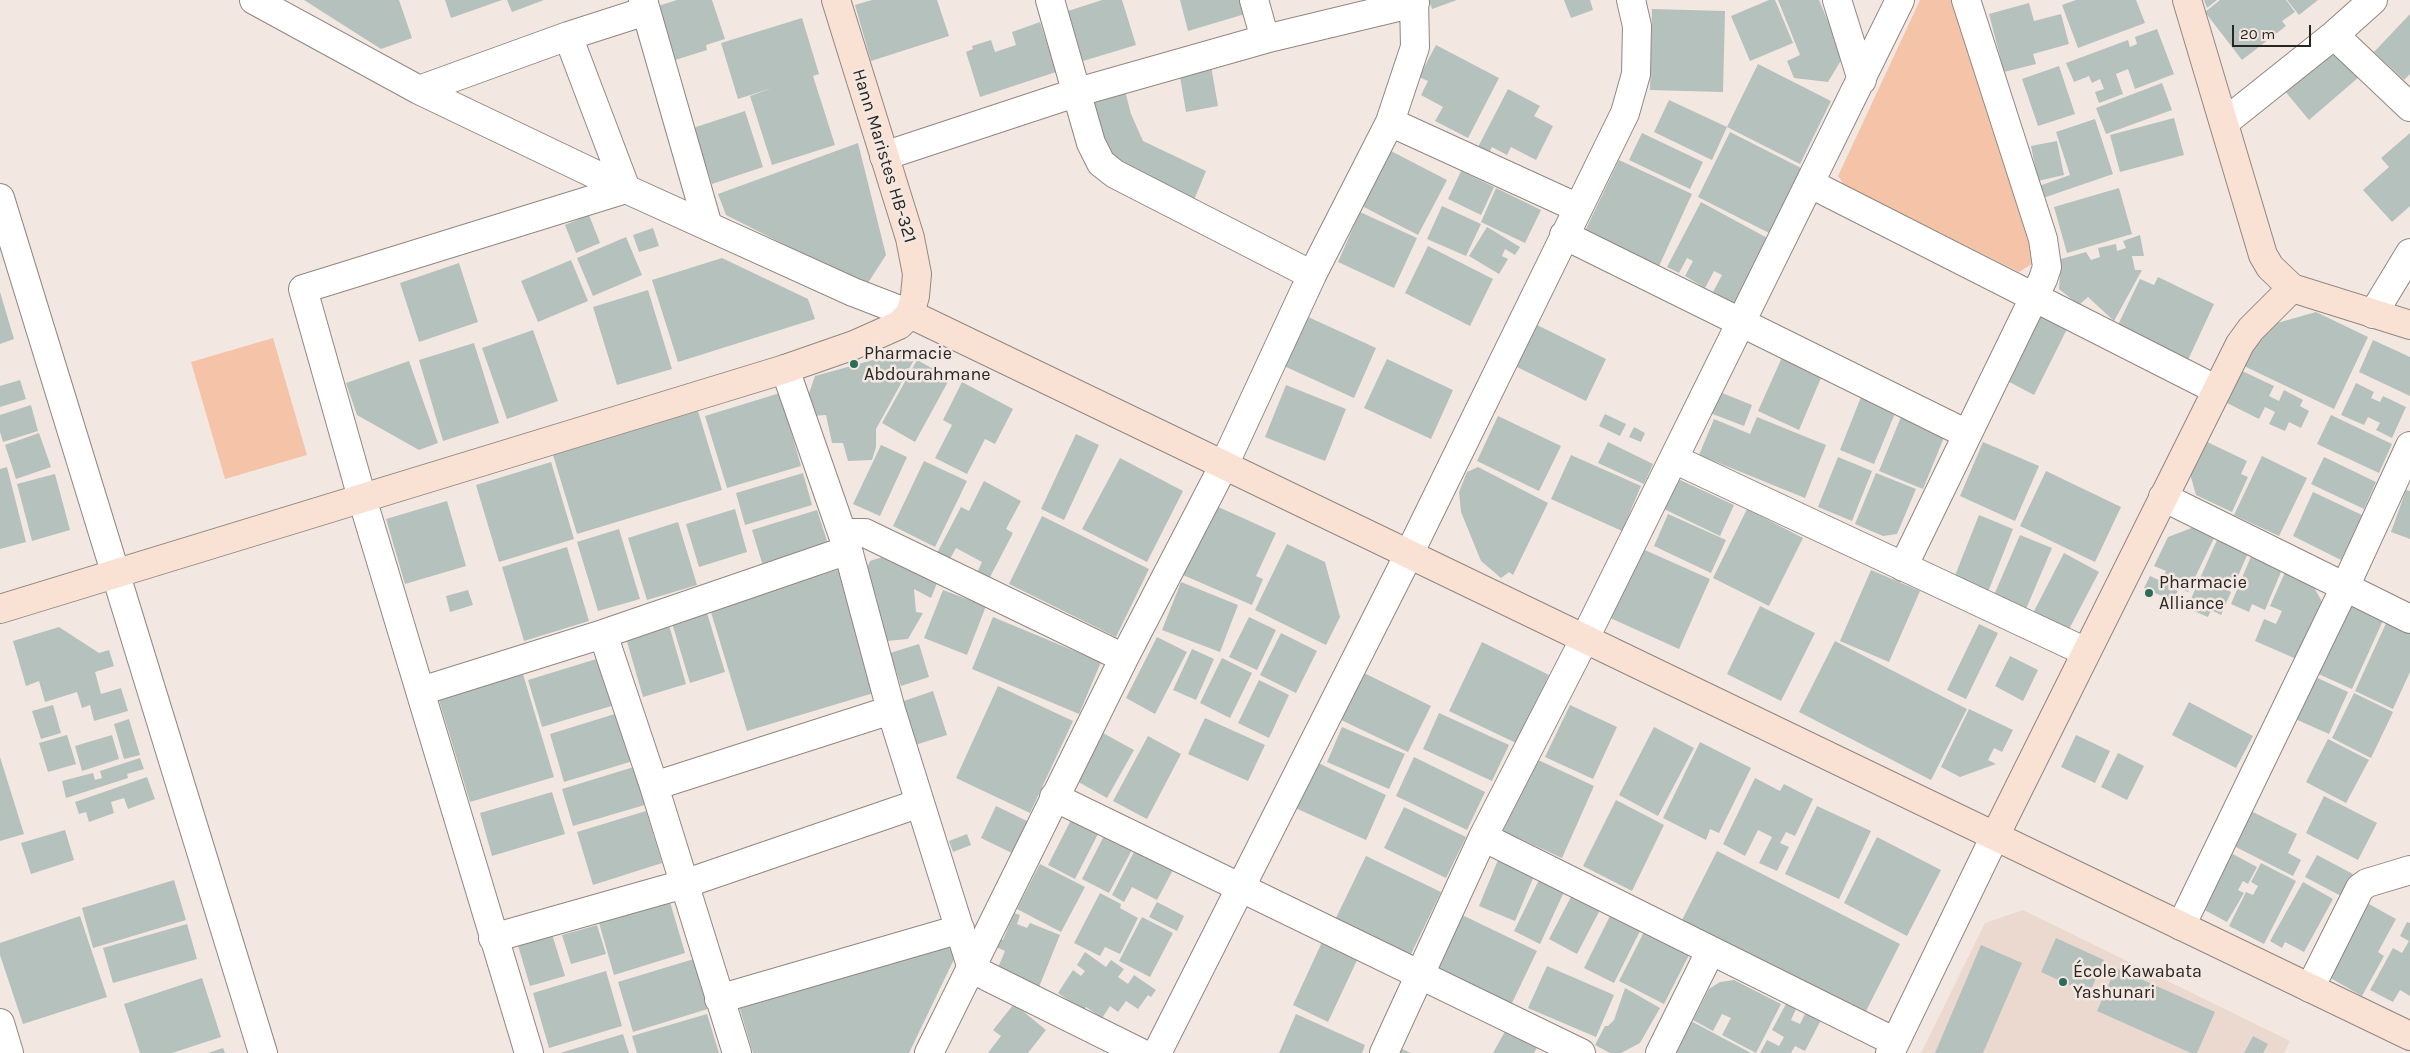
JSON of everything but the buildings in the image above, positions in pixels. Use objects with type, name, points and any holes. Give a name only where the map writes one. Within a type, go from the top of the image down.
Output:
[{"type":"street","points":[[254,0],[419,90],[626,189],[852,292],[910,314],[2410,1036]]},
{"type":"street","name":"Hann Maristes HB-321","points":[[836,0],[910,238],[917,274],[916,296],[910,314]]},
{"type":"street","points":[[1050,0],[1091,142],[1101,163],[1115,174],[1312,275]]},
{"type":"street","points":[[1254,0],[1265,39]]},
{"type":"street","points":[[1157,1053],[1409,554],[1625,113],[1636,74],[1638,26],[1631,0]]},
{"type":"street","points":[[1837,0],[1862,80]]},
{"type":"street","points":[[1384,1053],[1483,838],[1585,638],[1900,0]]},
{"type":"street","points":[[1903,566],[2047,267],[2047,254],[1966,0]]},
{"type":"street","points":[[2187,0],[2225,122],[2263,255],[2270,267],[2292,288],[2410,325]]},
{"type":"street","points":[[2225,122],[2334,35],[2373,0]]},
{"type":"street","points":[[884,156],[1078,92],[1265,39],[1415,2],[1415,47],[1390,122],[1312,275],[1224,465],[1124,658],[929,1053]]},
{"type":"street","points":[[419,90],[568,36],[644,6],[708,226]]},
{"type":"street","points":[[2334,35],[2410,106]]},
{"type":"street","points":[[568,36],[626,189]]},
{"type":"street","points":[[1390,122],[1578,208]]},
{"type":"street","points":[[1810,184],[2216,390]]},
{"type":"street","points":[[529,1053],[362,498],[303,289],[626,189]]},
{"type":"street","points":[[0,198],[114,575],[263,1053]]},
{"type":"street","points":[[1564,235],[1967,434]]},
{"type":"street","points":[[2372,314],[2410,253]]},
{"type":"street","points":[[1483,838],[1710,952],[1893,1048],[1995,836],[2240,344],[2251,329],[2292,288]]},
{"type":"street","points":[[0,609],[785,369],[887,332],[899,325],[910,314]]},
{"type":"street","points":[[785,369],[845,541],[891,710],[972,969],[1141,1053]]},
{"type":"street","points":[[2181,926],[2345,587],[2410,446]]},
{"type":"street","points":[[1674,459],[2086,652]]},
{"type":"street","points":[[2163,497],[2410,619]]},
{"type":"street","points":[[421,691],[603,634],[865,533],[1124,658]]},
{"type":"street","points":[[603,634],[654,786],[737,1053]]},
{"type":"street","points":[[654,786],[891,710]]},
{"type":"street","points":[[1054,798],[1581,1053]]},
{"type":"street","points":[[493,938],[684,884],[920,803]]},
{"type":"street","points":[[2310,988],[2360,888],[2367,883],[2410,870]]},
{"type":"street","points":[[719,999],[960,929]]},
{"type":"street","points":[[1660,1053],[1710,952]]},
{"type":"street","points":[[0,1022],[9,1053]]},
{"type":"shaded area","points":[[1920,0],[1955,0],[2035,262],[2019,272],[1844,185],[1838,176]]},
{"type":"shaded area","points":[[273,338],[307,455],[225,479],[191,362]]},
{"type":"shaded area","name":"École Kawabata Yashunari","points":[[2023,910],[2290,1041],[2284,1053],[1921,1053],[1985,923]]},
{"type":"place","name":"Pharmacie Abdourahmane","points":[[854,364]]},
{"type":"place","name":"Pharmacie Alliance","points":[[2149,593]]},
{"type":"place","name":"École Kawabata Yashunari","points":[[2063,982]]}]
